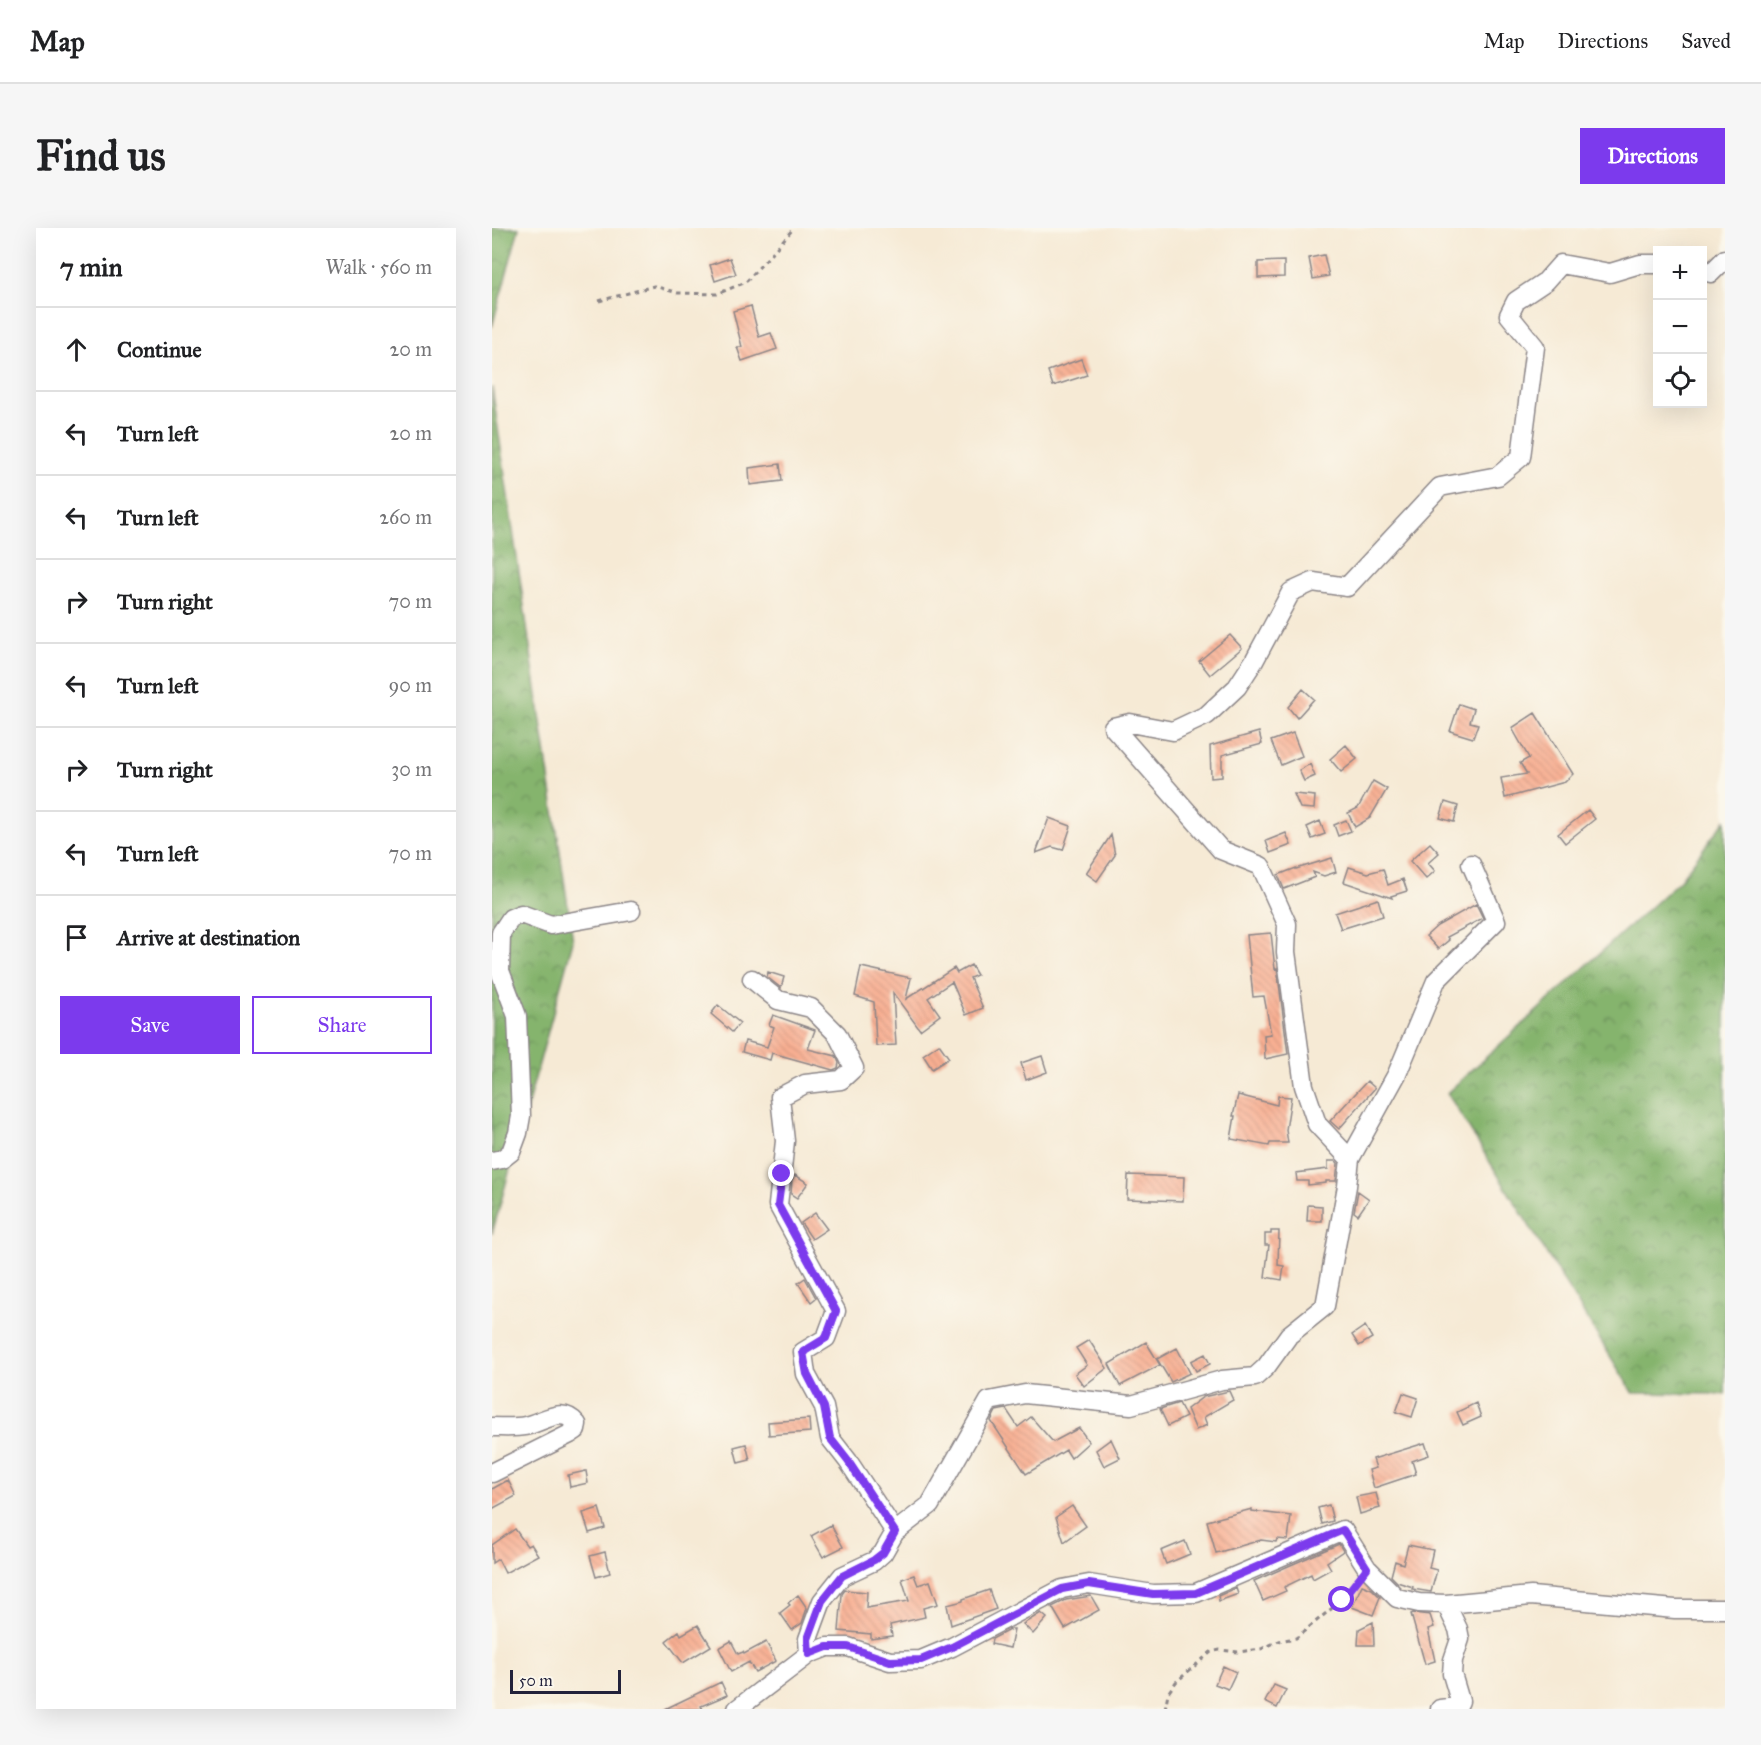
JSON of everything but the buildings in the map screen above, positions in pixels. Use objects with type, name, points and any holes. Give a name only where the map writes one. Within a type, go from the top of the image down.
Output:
[{"type":"street","points":[[1707,272],[1711,273],[1725,259]]},
{"type":"street","points":[[1350,1158],[1317,1124],[1304,1086],[1286,952],[1287,924],[1261,866],[1221,850],[1113,727],[1130,723],[1173,731],[1207,715],[1237,687],[1254,662],[1291,592],[1313,582],[1347,587],[1440,488],[1498,476],[1521,457],[1535,347],[1509,315],[1516,300],[1546,281],[1561,264],[1610,273],[1640,264],[1653,264]]},
{"type":"street","points":[[809,1654],[808,1639],[822,1601],[842,1576],[883,1553],[895,1532],[930,1505],[989,1401],[1024,1395],[1131,1405],[1222,1380],[1254,1377],[1266,1367],[1289,1335],[1325,1306],[1350,1158],[1397,1074],[1436,981],[1496,921],[1471,864]]},
{"type":"street","points":[[492,1161],[502,1160],[512,1152],[521,1116],[517,1016],[500,971],[501,933],[511,918],[521,914],[551,925],[631,911]]},
{"type":"street","points":[[752,979],[778,1000],[811,1008],[837,1034],[854,1068],[842,1080],[806,1084],[780,1097],[785,1141],[778,1205],[836,1311],[826,1338],[803,1352],[807,1374],[824,1407],[830,1438],[895,1532]]},
{"type":"street","points":[[492,1427],[526,1426],[564,1414],[572,1417],[577,1424],[576,1430],[570,1434],[492,1473]]},
{"type":"street","points":[[737,1709],[809,1654],[827,1647],[848,1647],[890,1661],[921,1660],[952,1647],[1062,1589],[1089,1584],[1153,1594],[1196,1593],[1343,1530],[1367,1568],[1397,1598],[1419,1603],[1446,1604],[1531,1596],[1675,1609],[1725,1609]]},
{"type":"street","points":[[1440,1709],[1457,1707],[1460,1701],[1452,1674],[1453,1660],[1460,1639],[1458,1629],[1446,1604]]},
{"type":"path","points":[[599,302],[654,286],[678,293],[717,294],[746,282],[794,228]]},
{"type":"path","points":[[1165,1709],[1168,1693],[1172,1688],[1211,1652],[1261,1649],[1279,1641],[1296,1638],[1342,1600],[1367,1568]]},
{"type":"green space","points":[[492,228],[519,228],[492,327]]},
{"type":"green space","points":[[492,387],[573,941],[492,1234]]},
{"type":"green space","points":[[1725,820],[1725,1394],[1633,1393],[1447,1093],[1680,880]]},
{"type":"route","points":[[782,1174],[778,1205],[836,1311],[826,1338],[803,1352],[807,1374],[824,1407],[830,1438],[895,1532],[883,1553],[842,1576],[822,1601],[808,1639],[809,1654],[827,1647],[848,1647],[890,1661],[921,1660],[952,1647],[1062,1589],[1089,1584],[1153,1594],[1196,1593],[1343,1530],[1367,1568],[1342,1600]]}]
